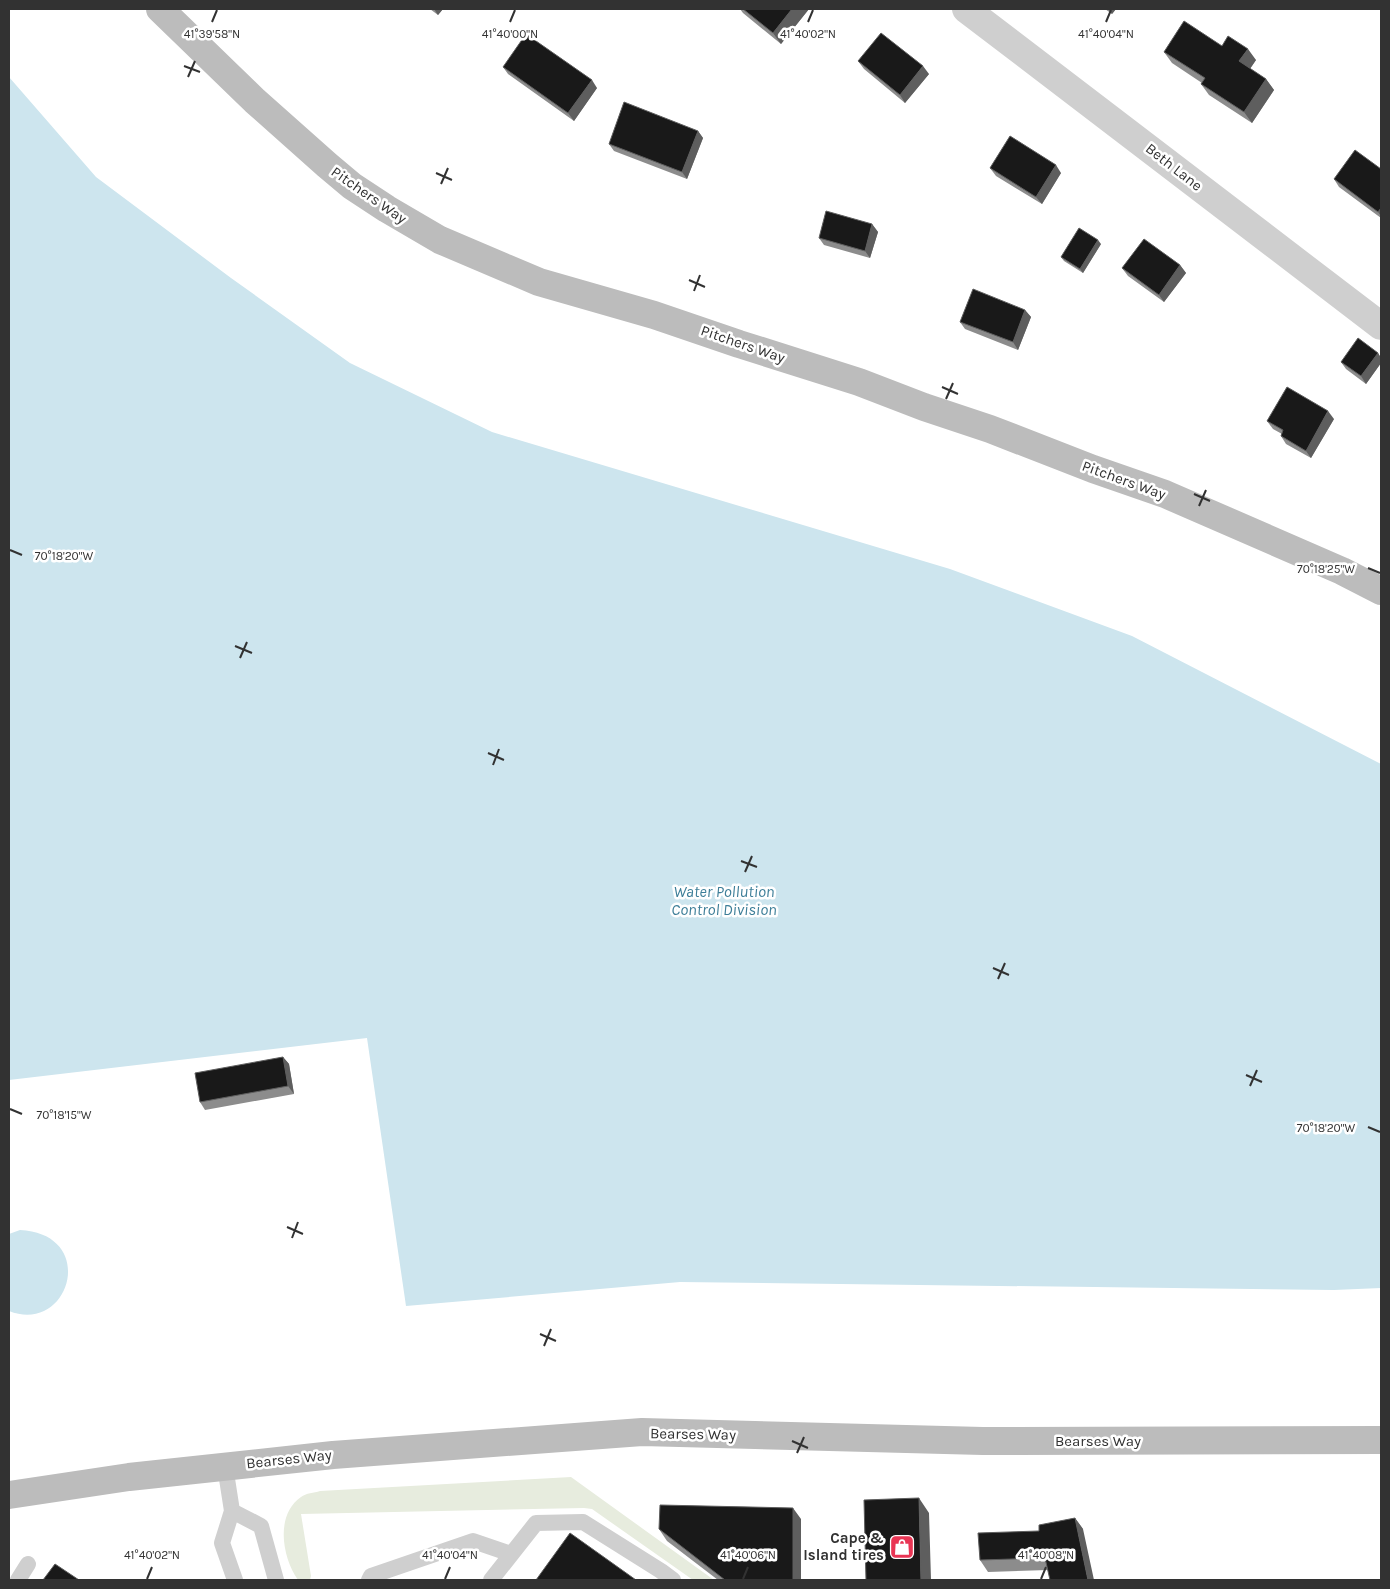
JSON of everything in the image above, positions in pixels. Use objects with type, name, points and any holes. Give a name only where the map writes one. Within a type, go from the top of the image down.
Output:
[{"type":"main road","name":"Pitchers Way","points":[[160,9],[326,165],[387,210],[440,240],[539,282],[654,315],[859,382],[1165,494],[1342,571],[1381,591]]},
{"type":"main road","name":"Bearses Way","points":[[9,1495],[129,1477],[333,1454],[642,1432],[983,1440],[1381,1440]]},
{"type":"street","name":"Beth Lane","points":[[966,9],[1381,326]]},
{"type":"lane","points":[[225,1466],[232,1511],[222,1543],[235,1580]]},
{"type":"lane","points":[[232,1511],[262,1526],[276,1580]]},
{"type":"lane","points":[[491,1580],[536,1523],[583,1522],[673,1580]]},
{"type":"lane","points":[[368,1580],[371,1576],[473,1540],[511,1554]]},
{"type":"lane","points":[[18,1580],[28,1564]]},
{"type":"shaded area","points":[[571,1477],[714,1580],[693,1580],[592,1509],[584,1508],[301,1514],[311,1576],[310,1580],[298,1580],[288,1560],[284,1537],[284,1525],[287,1514],[301,1497],[308,1494],[320,1491]]},
{"type":"water","name":"Water Pollution Control Division","points":[[9,77],[96,177],[231,278],[350,363],[492,432],[950,569],[1132,636],[1381,764],[1381,1288],[1334,1290],[680,1282],[406,1306],[367,1038],[9,1080]]},
{"type":"water","points":[[20,1230],[45,1236],[60,1248],[67,1264],[67,1281],[60,1297],[48,1309],[30,1315],[9,1311],[9,1234]]},
{"type":"building","points":[[743,9],[792,9],[773,33]]},
{"type":"building","points":[[1184,21],[1222,46],[1228,36],[1248,49],[1239,61],[1266,79],[1244,112],[1201,84],[1205,78],[1164,52]]},
{"type":"building","points":[[881,33],[923,66],[900,95],[858,61]]},
{"type":"building","points":[[526,34],[592,80],[568,113],[503,67]]},
{"type":"building","points":[[624,102],[698,131],[682,172],[609,144]]},
{"type":"building","points":[[1010,136],[1056,165],[1036,197],[990,168]]},
{"type":"building","points":[[1355,150],[1381,169],[1381,208],[1378,212],[1334,179]]},
{"type":"building","points":[[826,211],[872,224],[865,251],[819,238]]},
{"type":"building","points":[[1079,228],[1098,240],[1080,269],[1061,257]]},
{"type":"building","points":[[1144,239],[1180,265],[1159,295],[1122,268]]},
{"type":"building","points":[[973,289],[1025,310],[1013,342],[960,322]]},
{"type":"building","points":[[1358,338],[1378,353],[1361,376],[1341,362]]},
{"type":"building","points":[[1287,387],[1328,411],[1306,451],[1281,436],[1283,430],[1267,421]]},
{"type":"building","points":[[283,1057],[288,1086],[200,1102],[195,1073]]},
{"type":"building","name":"Cape & Island tires","points":[[919,1498],[921,1580],[866,1580],[864,1500]]},
{"type":"building","points":[[660,1505],[793,1508],[793,1580],[725,1580],[659,1529]]},
{"type":"building","points":[[1075,1518],[1088,1580],[1050,1580],[1045,1558],[980,1560],[978,1533],[1039,1531],[1039,1525]]},
{"type":"building","points":[[570,1533],[636,1580],[536,1580]]},
{"type":"building","points":[[55,1564],[79,1580],[43,1580]]},
{"type":"place","name":"Cape & Island tires","points":[[902,1547]]}]
